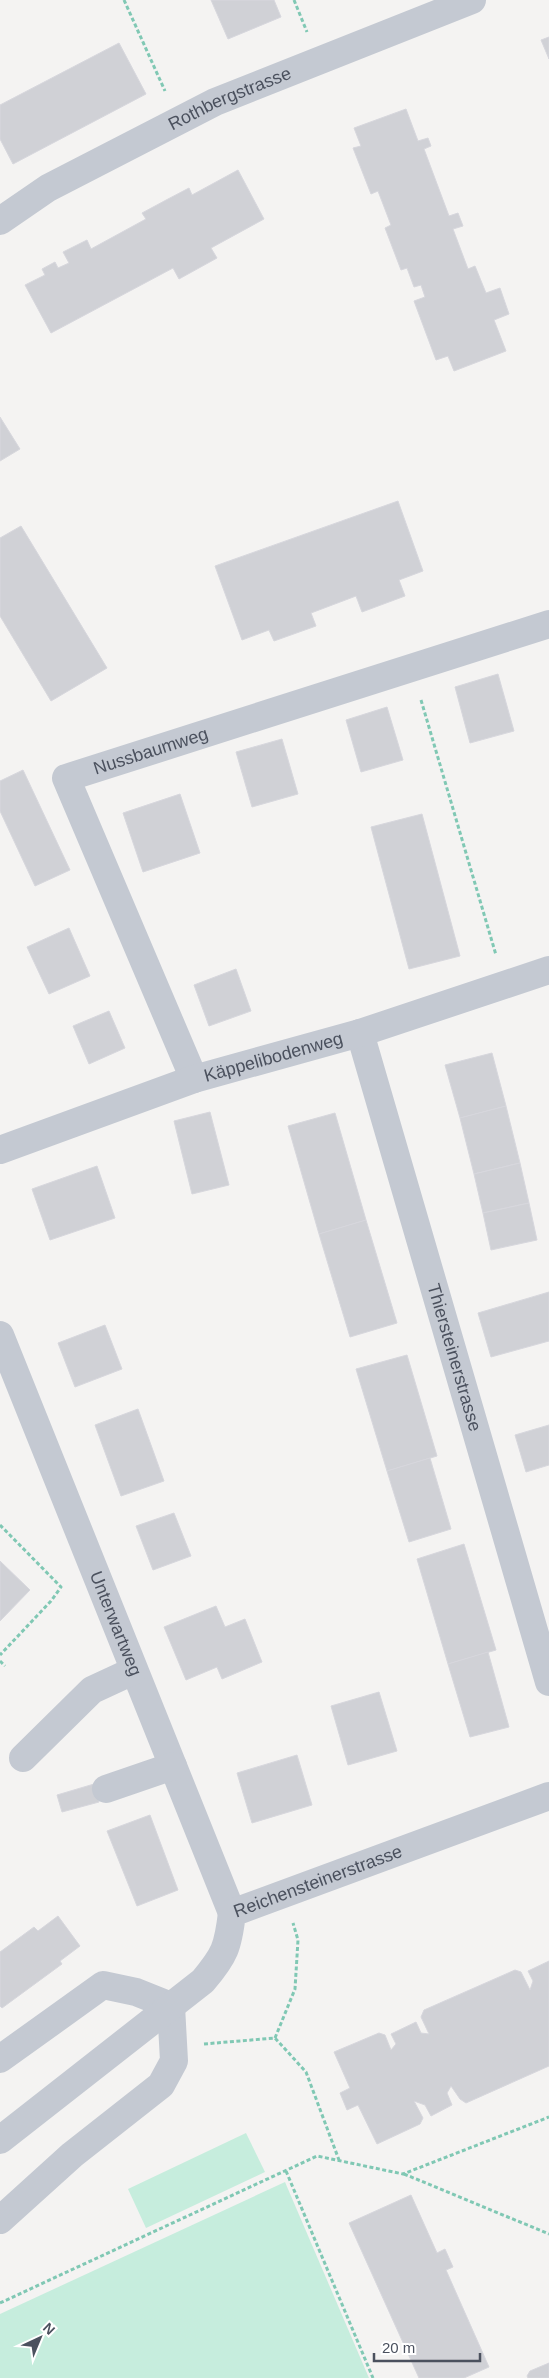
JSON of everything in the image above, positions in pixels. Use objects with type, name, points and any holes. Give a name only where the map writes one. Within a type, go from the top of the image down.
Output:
[{"type":"street","name":"Rothbergstrasse","points":[[2,216],[48,188],[214,102],[472,0]]},
{"type":"street","name":"Nussbaumweg","points":[[194,1079],[66,778],[549,624]]},
{"type":"street","name":"Käppelibodenweg","points":[[0,1150],[194,1079],[360,1032],[549,970]]},
{"type":"street","name":"Thiersteinerstrasse","points":[[360,1032],[549,1682]]},
{"type":"street","name":"Unterwartweg","points":[[0,1335],[133,1671],[232,1913]]},
{"type":"street","points":[[23,1758],[92,1690],[133,1671]]},
{"type":"street","points":[[106,1789],[173,1766]]},
{"type":"street","name":"Reichensteinerstrasse","points":[[0,2140],[202,1981],[221,1960],[229,1942],[232,1913],[549,1796]]},
{"type":"street","points":[[0,2059],[103,1985],[136,1992],[171,2006],[174,2061],[161,2085],[72,2155],[0,2220]]},
{"type":"path","points":[[124,0],[178,121]]},
{"type":"path","points":[[411,668],[504,985]]},
{"type":"path","points":[[0,1525],[61,1587],[51,1601],[0,1655]]},
{"type":"path","points":[[0,1662],[5,1666]]},
{"type":"path","points":[[275,2038],[295,1989],[298,1940],[285,1893]]},
{"type":"path","points":[[174,2047],[275,2038]]},
{"type":"path","points":[[275,2038],[306,2072],[339,2161]]},
{"type":"path","points":[[403,2174],[549,2117]]},
{"type":"path","points":[[0,2303],[317,2156],[403,2174],[549,2234]]},
{"type":"path","points":[[286,2171],[374,2378]]},
{"type":"green space","points":[[246,2133],[265,2172],[146,2228],[128,2189]]},
{"type":"green space","points":[[285,2182],[369,2378],[0,2378],[0,2314]]},
{"type":"building","points":[[211,0],[274,0],[281,17],[228,39]]},
{"type":"building","points":[[549,37],[549,59],[541,40]]},
{"type":"building","points":[[119,43],[146,94],[13,164],[0,139],[0,105]]},
{"type":"building","points":[[406,109],[418,141],[428,138],[431,146],[424,149],[449,216],[458,213],[463,226],[453,229],[468,269],[475,266],[486,293],[500,288],[509,314],[494,320],[506,351],[454,371],[448,356],[436,360],[414,301],[425,297],[421,285],[414,287],[407,268],[401,270],[385,228],[391,225],[378,191],[371,194],[353,148],[361,146],[354,128]]},
{"type":"building","points":[[238,170],[264,219],[211,248],[217,258],[179,279],[173,268],[51,333],[25,285],[45,275],[42,269],[55,262],[58,268],[69,263],[63,252],[87,240],[91,249],[146,219],[142,213],[168,199],[189,188],[192,195]]},
{"type":"building","points":[[0,417],[20,449],[0,461]]},
{"type":"building","points":[[398,501],[423,571],[399,580],[405,596],[362,612],[356,596],[311,613],[316,626],[274,641],[269,630],[242,640],[215,566]]},
{"type":"building","points":[[21,526],[107,668],[51,701],[0,616],[0,538]]},
{"type":"building","points":[[498,674],[514,731],[470,743],[455,687]]},
{"type":"building","points":[[387,707],[403,760],[361,772],[346,720]]},
{"type":"building","points":[[282,739],[298,794],[252,807],[236,752]]},
{"type":"building","points":[[23,770],[70,870],[35,886],[0,811],[0,781]]},
{"type":"building","points":[[180,794],[200,853],[143,872],[123,813]]},
{"type":"building","points":[[422,814],[460,956],[409,969],[371,827]]},
{"type":"building","points":[[69,928],[90,976],[49,994],[27,947]]},
{"type":"building","points":[[236,969],[251,1011],[209,1026],[194,985]]},
{"type":"building","points":[[109,1011],[125,1048],[89,1064],[73,1026]]},
{"type":"building","points":[[492,1053],[506,1106],[460,1118],[445,1065]]},
{"type":"building","points":[[506,1106],[520,1163],[474,1174],[460,1118]]},
{"type":"building","points":[[210,1112],[229,1185],[192,1194],[174,1121]]},
{"type":"building","points":[[335,1113],[366,1220],[319,1234],[288,1126]]},
{"type":"building","points":[[520,1163],[529,1203],[483,1213],[474,1174]]},
{"type":"building","points":[[97,1166],[115,1218],[50,1240],[32,1189]]},
{"type":"building","points":[[529,1203],[537,1240],[491,1250],[483,1213]]},
{"type":"building","points":[[366,1220],[397,1323],[350,1337],[319,1234]]},
{"type":"building","points":[[549,1292],[549,1341],[491,1357],[478,1313]]},
{"type":"building","points":[[105,1325],[122,1369],[75,1387],[58,1343]]},
{"type":"building","points":[[407,1355],[437,1456],[387,1471],[356,1369]]},
{"type":"building","points":[[138,1409],[164,1481],[121,1496],[95,1425]]},
{"type":"building","points":[[549,1425],[549,1465],[526,1472],[515,1435]]},
{"type":"building","points":[[430,1458],[451,1529],[409,1542],[387,1471]]},
{"type":"building","points":[[174,1513],[191,1556],[153,1570],[136,1526]]},
{"type":"building","points":[[464,1544],[496,1650],[448,1664],[417,1559]]},
{"type":"building","points":[[0,1561],[30,1590],[0,1621]]},
{"type":"building","points":[[216,1606],[225,1627],[245,1619],[262,1662],[222,1679],[217,1667],[186,1680],[164,1627]]},
{"type":"building","points":[[488,1652],[509,1727],[470,1737],[448,1664]]},
{"type":"building","points":[[379,1692],[397,1751],[348,1765],[331,1706]]},
{"type":"building","points":[[297,1755],[312,1805],[252,1823],[237,1773]]},
{"type":"building","points":[[94,1784],[99,1802],[62,1812],[57,1795]]},
{"type":"building","points":[[150,1815],[178,1890],[137,1906],[107,1831]]},
{"type":"building","points":[[58,1916],[80,1946],[60,1961],[62,1964],[2,2008],[0,2006],[0,1952],[34,1927],[38,1931]]},
{"type":"building","points":[[549,1961],[549,2066],[466,2103],[460,2099],[451,2086],[447,2093],[452,2105],[431,2116],[425,2105],[414,2101],[423,2118],[420,2124],[377,2144],[358,2105],[347,2110],[340,2093],[350,2088],[334,2052],[379,2033],[385,2035],[391,2050],[396,2044],[391,2034],[416,2022],[421,2033],[429,2034],[421,2017],[424,2010],[515,1970],[521,1972],[530,1990],[533,1981],[528,1971]]},
{"type":"building","points":[[411,2195],[437,2253],[445,2249],[453,2267],[446,2270],[489,2367],[464,2378],[419,2378],[349,2223]]},
{"type":"building","points":[[549,2363],[549,2378],[528,2378],[527,2376],[530,2371]]}]
